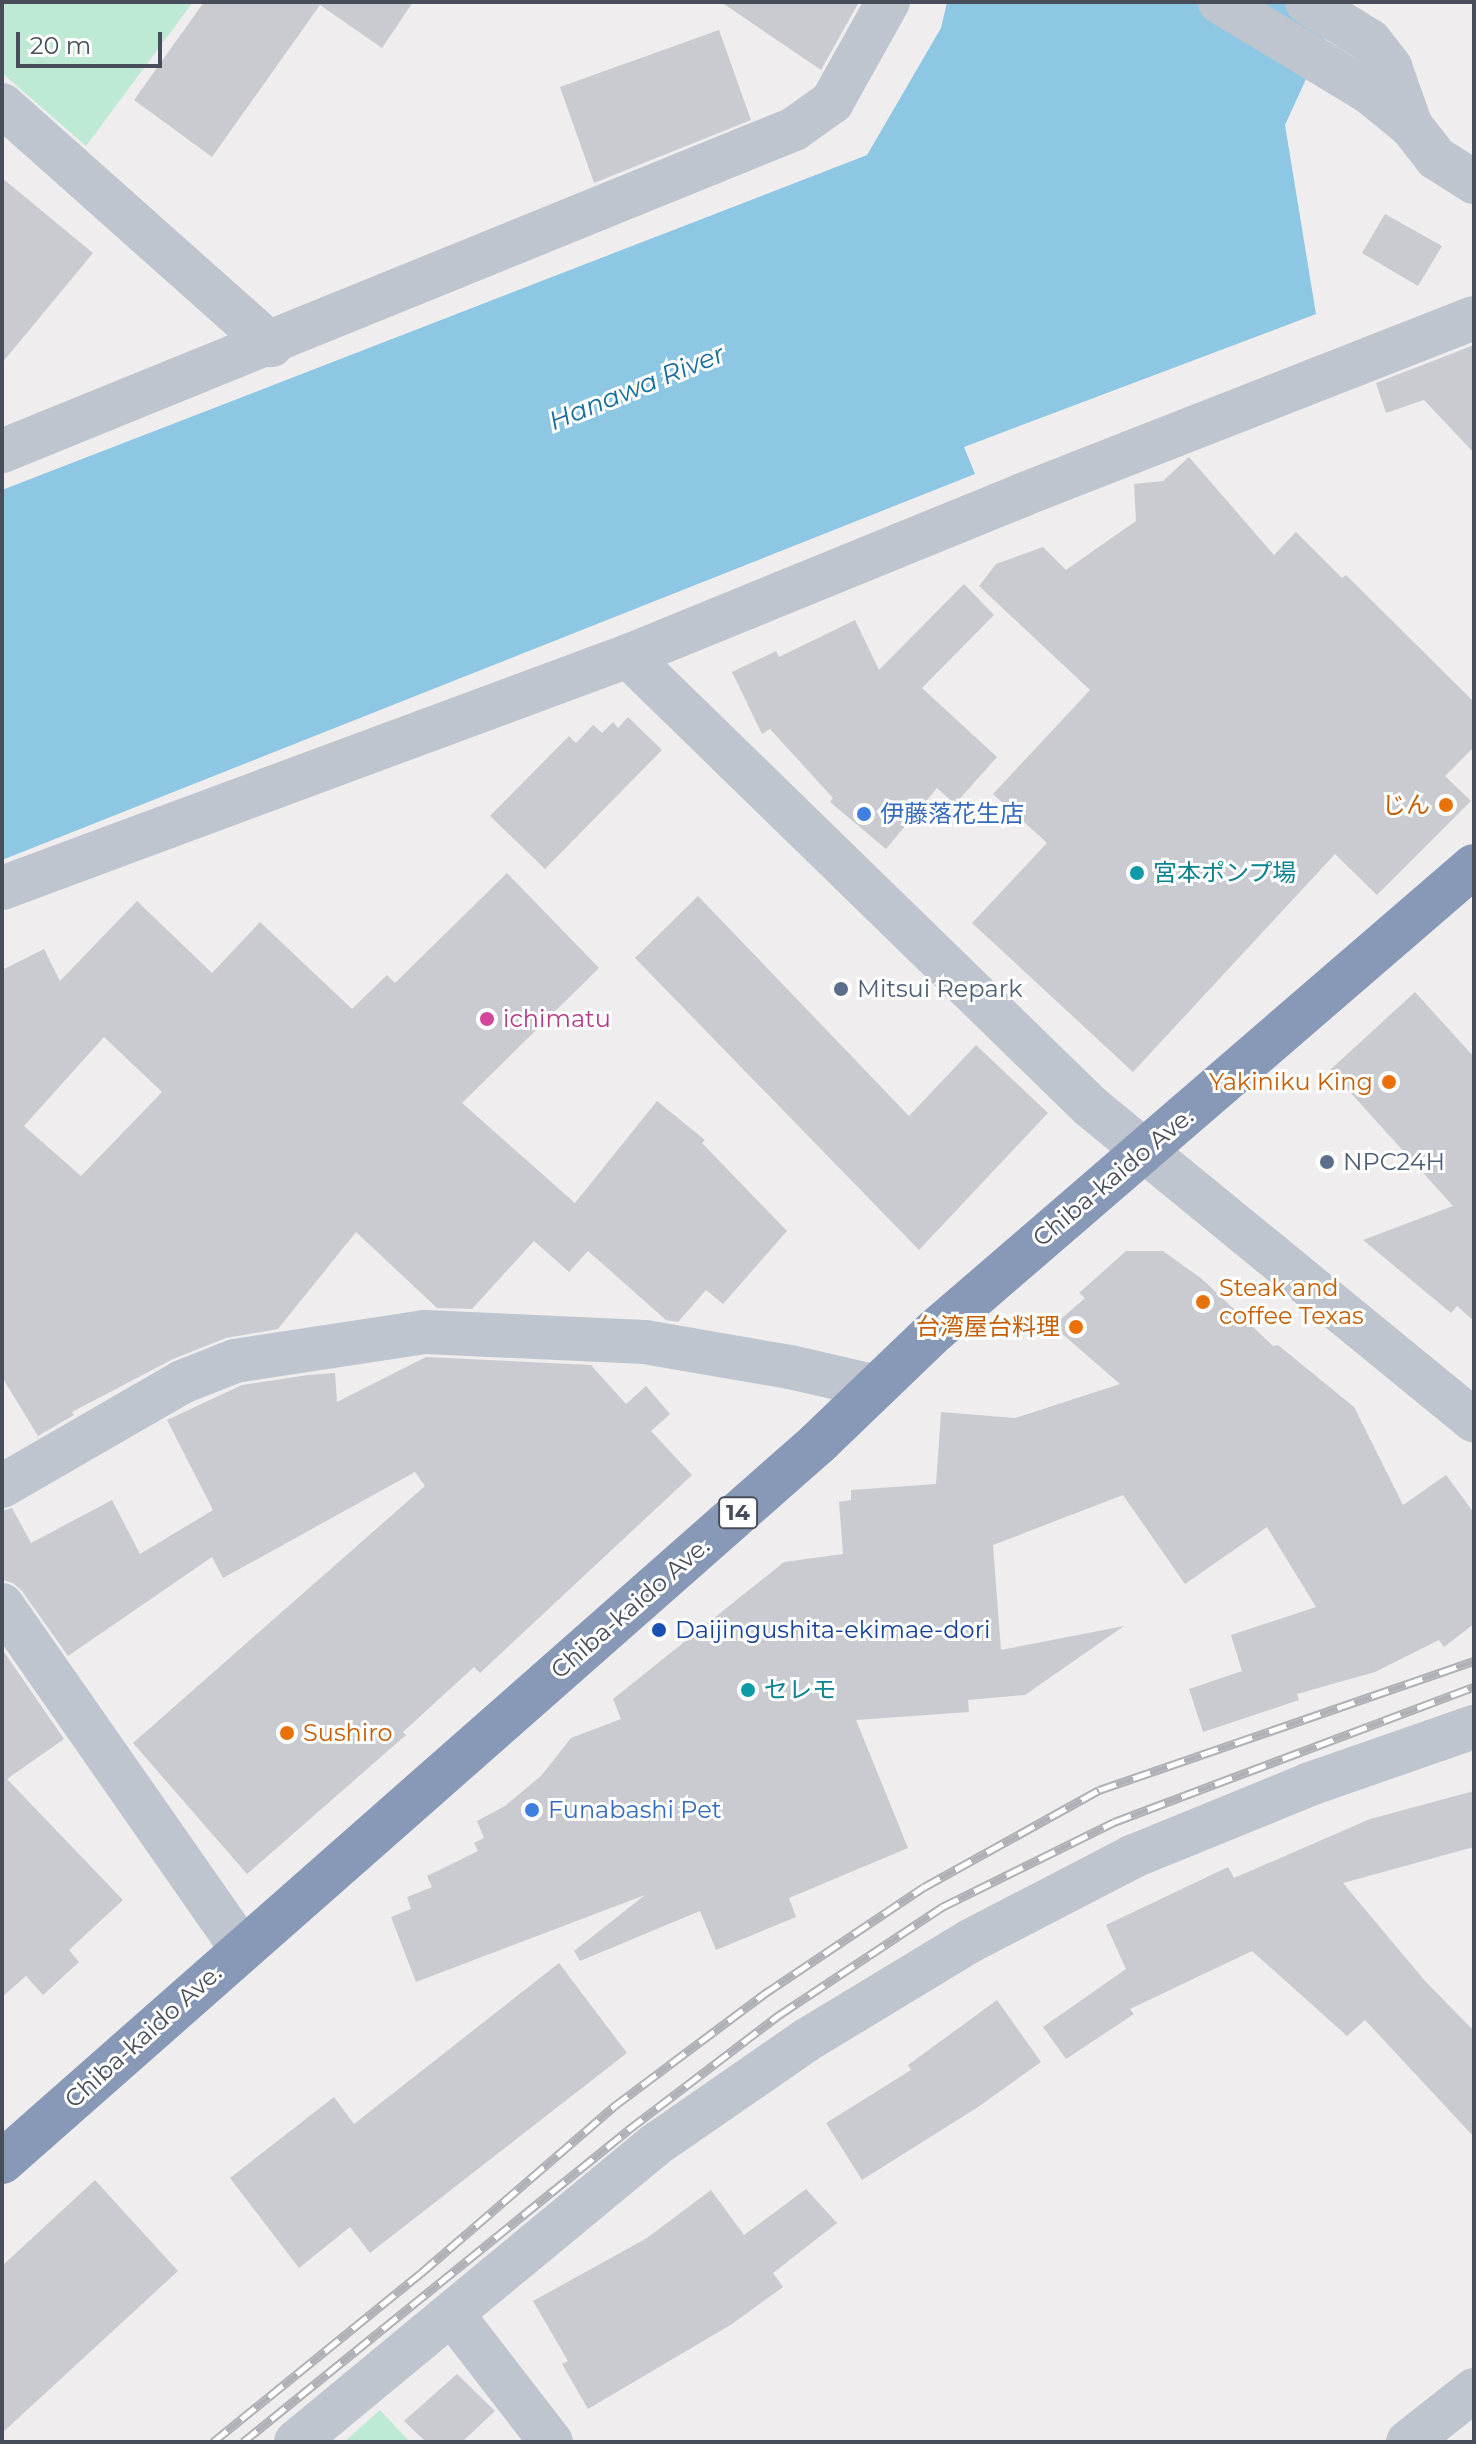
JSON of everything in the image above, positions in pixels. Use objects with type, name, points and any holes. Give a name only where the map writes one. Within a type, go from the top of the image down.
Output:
[{"type":"highway","name":"Chiba-kaido Ave.","points":[[2,2162],[818,1443],[936,1330],[1474,866]]},
{"type":"street","points":[[2,451],[271,345],[794,129],[832,102],[888,2]]},
{"type":"street","points":[[1220,2],[1369,92],[1411,126],[1436,158],[1474,182]]},
{"type":"street","points":[[1325,13],[1370,41],[1390,67],[1411,126]]},
{"type":"street","points":[[2,105],[271,345]]},
{"type":"street","points":[[2,888],[628,656],[1008,501],[1474,318]]},
{"type":"street","points":[[628,656],[1091,1107],[1474,1420]]},
{"type":"street","points":[[2,1486],[182,1382],[235,1361],[425,1332],[645,1342],[790,1367],[877,1387]]},
{"type":"street","points":[[2,1605],[242,1949]]},
{"type":"street","points":[[296,2442],[655,2145],[752,2075],[970,1941],[1134,1856],[1310,1784],[1474,1727]]},
{"type":"street","points":[[452,2314],[551,2442]]},
{"type":"street","points":[[1408,2442],[1474,2390]]},
{"type":"green space","points":[[2,2],[193,2],[86,146],[2,73]]},
{"type":"green space","points":[[380,2410],[410,2442],[344,2442]]},
{"type":"water","name":"Hanawa River","points":[[947,2],[1335,2],[1345,8],[1323,42],[1285,125],[1316,314],[964,447],[975,474],[2,860],[2,490],[867,155],[941,28]]},
{"type":"building","points":[[204,2],[413,2],[382,48],[320,5],[212,157],[134,100]]},
{"type":"building","points":[[721,2],[859,2],[821,70]]},
{"type":"building","points":[[719,30],[751,120],[594,183],[560,87]]},
{"type":"building","points":[[2,178],[93,253],[2,363]]},
{"type":"building","points":[[1385,214],[1442,246],[1418,286],[1362,253]]},
{"type":"building","points":[[1474,345],[1474,453],[1424,400],[1386,413],[1376,383]]},
{"type":"building","points":[[1189,457],[1274,555],[1296,532],[1342,578],[1346,575],[1474,702],[1474,747],[1445,776],[1471,801],[1377,895],[1335,854],[1133,1072],[972,923],[1047,843],[993,794],[1090,690],[979,586],[996,564],[1043,547],[1066,570],[1136,521],[1134,484],[1163,481]]},
{"type":"building","points":[[964,584],[994,615],[922,688],[997,757],[955,804],[937,788],[886,849],[830,802],[833,798],[770,729],[762,734],[732,672],[776,651],[779,657],[855,620],[879,670]]},
{"type":"building","points":[[628,717],[662,750],[545,869],[490,816],[569,736],[576,743],[593,725],[602,733],[613,722],[618,728]]},
{"type":"building","points":[[507,873],[599,968],[462,1103],[575,1203],[657,1101],[705,1140],[702,1143],[787,1231],[723,1304],[706,1290],[678,1322],[666,1320],[588,1251],[569,1272],[534,1241],[472,1309],[437,1308],[356,1232],[278,1329],[226,1338],[173,1359],[72,1412],[74,1415],[38,1436],[2,1377],[2,970],[44,949],[60,981],[137,901],[212,973],[260,922],[352,1009],[387,975],[395,983]],"holes":[[[104,1037],[162,1092],[81,1176],[24,1126]]]},
{"type":"building","points":[[698,896],[909,1116],[976,1045],[1048,1113],[919,1250],[635,958]]},
{"type":"building","points":[[1415,992],[1474,1057],[1474,1321],[1457,1306],[1451,1313],[1363,1240],[1453,1206],[1330,1070]]},
{"type":"building","points":[[1126,1251],[1163,1251],[1202,1279],[1273,1346],[1278,1345],[1354,1407],[1403,1505],[1446,1475],[1474,1513],[1474,1624],[1444,1647],[1439,1640],[1375,1672],[1297,1694],[1299,1700],[1203,1732],[1189,1689],[1242,1671],[1231,1635],[1316,1607],[1267,1527],[1185,1584],[1123,1495],[993,1545],[1001,1650],[1124,1626],[1025,1695],[968,1700],[969,1712],[856,1720],[908,1848],[789,1898],[796,1917],[716,1950],[700,1911],[580,1961],[574,1951],[645,1895],[416,1982],[391,1917],[411,1909],[407,1897],[432,1887],[427,1876],[478,1851],[474,1843],[484,1838],[477,1821],[505,1806],[541,1776],[571,1738],[621,1719],[613,1699],[784,1562],[843,1554],[839,1502],[851,1500],[851,1490],[936,1484],[941,1412],[1015,1418],[1120,1384],[1053,1326],[1085,1298],[1079,1293]]},
{"type":"building","points":[[426,1357],[591,1365],[626,1404],[646,1386],[670,1414],[651,1431],[692,1475],[480,1673],[474,1667],[403,1732],[406,1735],[247,1874],[133,1743],[425,1486],[415,1472],[223,1578],[212,1557],[68,1656],[22,1591],[13,1583],[2,1580],[2,1511],[12,1508],[31,1543],[112,1500],[140,1554],[213,1510],[167,1420],[242,1385],[308,1375],[335,1373],[337,1402]]},
{"type":"building","points":[[2,1649],[64,1739],[7,1779],[123,1900],[69,1950],[79,1962],[43,1995],[26,1976],[2,1997]]},
{"type":"building","points":[[1474,1791],[1474,1847],[1343,1883],[1425,1981],[1474,2031],[1474,2137],[1365,2020],[1347,2036],[1252,1951],[1130,2009],[1134,2014],[1066,2059],[1043,2027],[1126,1969],[1106,1925],[1228,1867],[1234,1878],[1370,1819]]},
{"type":"building","points":[[559,1963],[627,2053],[370,2253],[350,2227],[299,2268],[230,2178],[334,2097],[354,2124]]},
{"type":"building","points":[[997,2000],[1041,2062],[978,2107],[862,2180],[826,2123],[911,2070],[908,2065]]},
{"type":"building","points":[[95,2180],[178,2271],[2,2433],[2,2266]]},
{"type":"building","points":[[806,2189],[837,2223],[773,2273],[783,2287],[732,2324],[588,2409],[562,2364],[568,2361],[533,2301],[647,2238],[711,2190],[744,2235]]},
{"type":"building","points":[[457,2374],[495,2411],[462,2442],[426,2442],[404,2421]]},
{"type":"railway","points":[[213,2442],[421,2273],[613,2107],[764,1994],[924,1887],[1099,1790],[1474,1661]]},
{"type":"railway","points":[[243,2442],[628,2130],[779,2015],[942,1907],[1114,1822],[1474,1687]]},
{"type":"place","name":"じん","points":[[1446,805]]},
{"type":"place","name":"伊藤落花生店","points":[[864,814]]},
{"type":"place","name":"宮本ポンプ場","points":[[1137,873]]},
{"type":"place","name":"Mitsui Repark","points":[[841,989]]},
{"type":"place","name":"ichimatu","points":[[487,1019]]},
{"type":"place","name":"Yakiniku King","points":[[1389,1082]]},
{"type":"place","name":"NPC24H","points":[[1327,1162]]},
{"type":"place","name":"Steak and coffee Texas","points":[[1203,1302]]},
{"type":"place","name":"台湾屋台料理","points":[[1076,1327]]},
{"type":"place","name":"Daijingushita-ekimae-dori","points":[[659,1630]]},
{"type":"place","name":"セレモ","points":[[748,1690]]},
{"type":"place","name":"Sushiro","points":[[287,1733]]},
{"type":"place","name":"Funabashi Pet","points":[[532,1810]]}]
